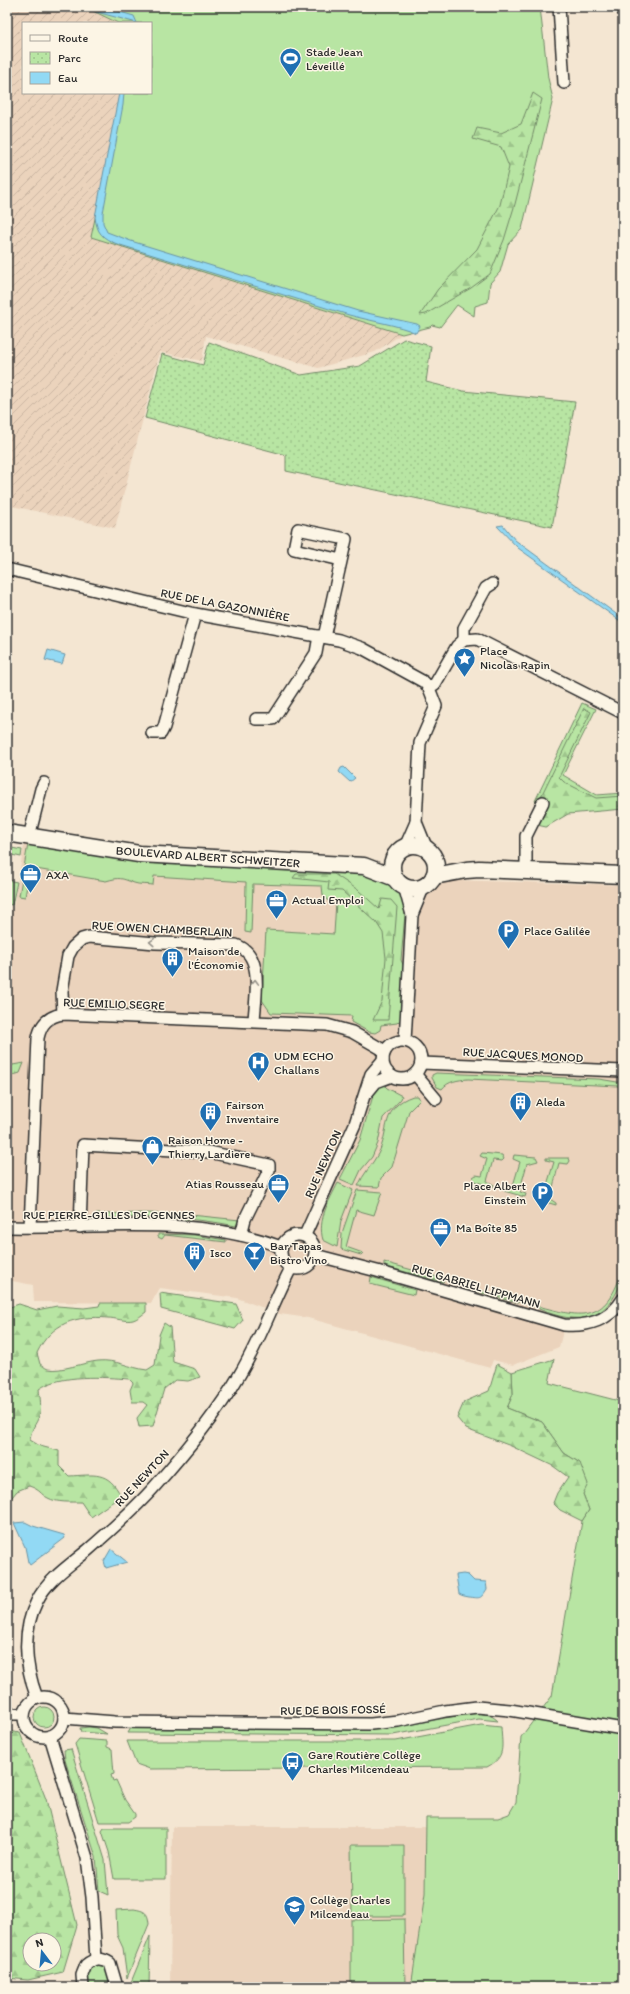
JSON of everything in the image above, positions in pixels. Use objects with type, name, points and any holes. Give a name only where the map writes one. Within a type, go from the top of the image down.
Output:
[{"type":"main road","name":"BOULEVARD ALBERT SCHWEITZER","points":[[7,833],[139,854],[364,866],[399,882]]},
{"type":"main road","points":[[466,870],[430,853],[420,846],[401,850],[393,861],[392,870],[399,882],[410,889],[429,881],[466,870],[623,875]]},
{"type":"main road","name":"BOULEVARD ALBERT SCHWEITZER","points":[[364,866],[401,850]]},
{"type":"main road","points":[[429,881],[436,862],[430,853]]},
{"type":"street","points":[[559,7],[564,83]]},
{"type":"street","points":[[256,719],[273,719],[316,653],[322,636],[341,560],[346,538],[298,529],[294,549],[341,560]]},
{"type":"street","name":"RUE DE LA GAZONNIÈRE","points":[[7,569],[195,614],[339,640],[362,648],[424,682],[430,688]]},
{"type":"street","points":[[464,640],[464,628],[486,588],[492,584]]},
{"type":"street","points":[[152,733],[161,733],[164,727],[195,614]]},
{"type":"street","points":[[401,850],[416,822],[420,743],[436,706],[430,688],[435,684],[457,646],[464,640],[477,639],[623,713]]},
{"type":"street","points":[[29,836],[41,789],[44,783]]},
{"type":"street","points":[[526,872],[526,836],[543,802]]},
{"type":"street","points":[[416,822],[430,853]]},
{"type":"street","points":[[405,1041],[412,915],[429,881]]},
{"type":"street","points":[[399,882],[412,915]]},
{"type":"street","name":"RUE OWEN CHAMBERLAIN","points":[[63,1014],[62,991],[68,956],[76,943],[89,937],[155,943],[236,945],[245,948],[253,958],[255,970],[254,1021]]},
{"type":"street","name":"RUE EMILIO SEGRE","points":[[30,1227],[38,1038],[40,1030],[47,1020],[57,1015],[254,1021],[327,1025],[352,1032],[384,1055]]},
{"type":"street","points":[[405,1041],[412,1043],[418,1048],[421,1055],[421,1063],[415,1074],[404,1078],[392,1076],[384,1066],[384,1055],[391,1044],[405,1041]]},
{"type":"street","name":"RUE NEWTON","points":[[305,1235],[355,1124],[371,1074],[384,1055]]},
{"type":"street","name":"RUE JACQUES MONOD","points":[[421,1063],[623,1071]]},
{"type":"street","points":[[415,1074],[436,1099]]},
{"type":"street","name":"RUE NEWTON","points":[[361,1102],[376,1082],[392,1076]]},
{"type":"street","points":[[80,1227],[83,1144],[209,1152],[269,1165],[269,1170],[245,1219],[241,1235]]},
{"type":"street","name":"RUE PIERRE-GILLES DE GENNES","points":[[7,1227],[171,1226],[202,1228],[241,1235],[281,1247]]},
{"type":"street","points":[[295,1234],[305,1235],[312,1240],[316,1248],[315,1255],[310,1265],[301,1269],[291,1268],[285,1263],[281,1255],[281,1247],[286,1239],[295,1234]]},
{"type":"street","name":"RUE GABRIEL LIPPMANN","points":[[315,1255],[377,1271],[564,1325],[576,1326],[599,1321],[609,1315],[623,1299]]},
{"type":"street","name":"RUE NEWTON","points":[[37,1698],[27,1671],[26,1646],[27,1632],[37,1601],[57,1576],[97,1542],[155,1487],[211,1418],[240,1376],[257,1344],[291,1268]]},
{"type":"street","points":[[45,1697],[53,1699],[63,1710],[64,1718],[62,1726],[57,1733],[42,1737],[31,1732],[25,1722],[24,1714],[26,1708],[37,1698],[45,1697]]},
{"type":"street","name":"RUE DE BOIS FOSSÉ","points":[[64,1718],[115,1722],[371,1724],[398,1721],[445,1711],[477,1707],[510,1710],[623,1730]]},
{"type":"street","points":[[7,1714],[24,1714]]},
{"type":"street","points":[[50,1736],[87,1858],[92,1897],[96,1959]]},
{"type":"street","points":[[83,1987],[84,1969],[86,1965],[96,1959],[105,1960],[110,1963],[117,1987]]},
{"type":"shaded area","points":[[7,7],[93,7],[93,11],[116,22],[22,22],[22,94],[122,94],[91,237],[402,334],[375,352],[318,368],[206,336],[202,361],[160,352],[115,528],[7,505]]},
{"type":"shaded area","points":[[25,840],[312,868],[361,912],[417,913],[426,893],[434,885],[447,880],[623,885],[623,1311],[609,1323],[583,1332],[563,1331],[559,1347],[513,1365],[493,1360],[490,1368],[308,1318],[280,1314],[237,1298],[160,1288],[151,1303],[34,1302],[33,1285],[7,1280],[7,942]]},
{"type":"shaded area","name":"Collège Charles Milcendeau","points":[[172,1827],[426,1827],[425,1894],[411,1987],[170,1987]]},
{"type":"green space","points":[[93,7],[540,7],[548,78],[553,99],[522,229],[508,244],[500,272],[490,283],[488,302],[475,306],[474,316],[457,305],[440,327],[432,325],[430,327],[402,334],[91,237],[122,94],[152,94],[152,22],[116,22],[93,11]]},
{"type":"green space","points":[[533,93],[542,99],[515,204],[504,240],[490,274],[471,288],[426,314],[420,315],[438,289],[477,249],[500,205],[509,167],[501,147],[473,139],[477,128],[501,133],[521,124]]},
{"type":"green space","points":[[404,339],[431,346],[426,382],[463,391],[575,402],[552,527],[286,471],[286,455],[145,418],[162,354],[203,365],[209,342],[301,375],[360,366]]},
{"type":"green space","points":[[582,703],[596,709],[563,775],[597,795],[623,793],[623,805],[552,809],[535,801]]},
{"type":"green space","points":[[584,708],[591,712],[559,777],[564,782],[596,798],[623,796],[623,809],[568,814],[546,827],[528,823]]},
{"type":"green space","points":[[28,844],[116,859],[366,873],[382,877],[397,889],[404,902],[405,914],[401,960],[405,969],[403,1017],[397,1023],[381,1025],[380,1030],[375,1033],[369,1032],[351,1022],[352,1016],[271,1013],[262,1000],[266,930],[334,934],[336,901],[328,901],[323,895],[322,886],[253,884],[251,933],[245,932],[246,882],[154,876],[153,885],[136,884],[120,879],[106,881],[30,868],[25,897],[19,896]]},
{"type":"green space","points":[[7,847],[22,850],[21,857],[7,854]]},
{"type":"green space","points":[[296,874],[334,874],[358,890],[379,909],[382,899],[391,900],[397,907],[388,1020],[373,1020],[382,1001],[386,958],[383,933],[376,922],[342,891],[328,890],[329,882],[293,878]]},
{"type":"green space","points":[[7,880],[17,882],[12,905],[7,904]]},
{"type":"green space","points":[[24,1063],[20,1073],[7,1077],[7,1066]]},
{"type":"green space","points":[[436,1073],[599,1079],[623,1083],[623,1088],[618,1086],[468,1079],[457,1080],[444,1086],[442,1089],[437,1087],[432,1078],[432,1075]]},
{"type":"green space","points":[[383,1084],[387,1088],[402,1096],[401,1099],[383,1118],[378,1143],[372,1157],[361,1170],[354,1185],[340,1179],[360,1140],[375,1089]]},
{"type":"green space","points":[[413,1096],[418,1096],[420,1100],[409,1111],[392,1167],[381,1178],[379,1187],[358,1186],[362,1177],[382,1146],[391,1113],[395,1107]]},
{"type":"green space","points":[[482,1153],[502,1155],[504,1159],[502,1161],[493,1160],[487,1181],[494,1185],[493,1187],[474,1181],[473,1177],[476,1175],[482,1176],[487,1159],[480,1156]]},
{"type":"green space","points":[[514,1155],[536,1157],[538,1161],[527,1164],[520,1189],[520,1192],[526,1194],[525,1197],[504,1191],[504,1187],[512,1189],[520,1162],[513,1159]]},
{"type":"green space","points":[[546,1158],[569,1158],[570,1161],[568,1164],[559,1163],[550,1199],[556,1203],[556,1205],[535,1199],[535,1196],[543,1198],[554,1162],[546,1160]]},
{"type":"green space","points":[[338,1183],[353,1190],[341,1221],[337,1247],[323,1240],[322,1225],[325,1211]]},
{"type":"green space","points":[[357,1190],[382,1192],[374,1215],[356,1210],[346,1247],[363,1253],[361,1255],[341,1249],[342,1233]]},
{"type":"green space","points":[[96,1214],[181,1214],[240,1220],[236,1226],[201,1220],[147,1217],[93,1218]]},
{"type":"green space","points":[[158,1234],[194,1235],[226,1240],[226,1242],[165,1235],[162,1239],[158,1237]]},
{"type":"green space","points":[[384,1262],[444,1279],[443,1282],[387,1267],[384,1265]]},
{"type":"green space","points":[[371,1277],[415,1290],[414,1295],[370,1284]]},
{"type":"green space","points":[[620,1277],[623,1277],[617,1292],[609,1303],[600,1311],[590,1316],[567,1318],[539,1309],[538,1306],[566,1313],[577,1314],[597,1310],[606,1303]]},
{"type":"green space","points":[[469,1287],[519,1301],[518,1303],[468,1289]]},
{"type":"green space","points":[[160,1293],[236,1304],[243,1320],[235,1329],[161,1309]]},
{"type":"green space","points":[[100,1303],[146,1303],[146,1312],[133,1320],[96,1317],[66,1323],[50,1334],[43,1343],[37,1353],[40,1364],[47,1369],[53,1370],[93,1362],[110,1361],[147,1370],[155,1365],[159,1335],[164,1323],[170,1327],[173,1362],[195,1369],[200,1377],[188,1381],[175,1380],[164,1389],[153,1426],[139,1427],[137,1418],[147,1405],[143,1402],[132,1402],[130,1390],[133,1383],[129,1379],[95,1377],[70,1379],[48,1384],[39,1389],[40,1413],[31,1432],[30,1440],[40,1446],[59,1451],[59,1466],[69,1476],[100,1476],[111,1482],[121,1496],[91,1517],[81,1502],[52,1500],[29,1486],[17,1491],[7,1503],[7,1308],[19,1304],[37,1310],[57,1306],[84,1308],[99,1306]]},
{"type":"green space","points":[[554,1359],[549,1383],[623,1402],[623,1987],[411,1987],[425,1894],[426,1818],[498,1818],[509,1814],[516,1802],[521,1737],[552,1696],[582,1521],[589,1510],[583,1494],[580,1463],[564,1453],[542,1422],[507,1408],[513,1394],[512,1372]]},
{"type":"green space","points":[[497,1364],[512,1372],[513,1394],[507,1408],[542,1422],[564,1453],[580,1463],[588,1484],[583,1494],[589,1510],[582,1521],[560,1510],[553,1503],[557,1493],[568,1477],[553,1466],[511,1446],[466,1429],[457,1418],[464,1402],[489,1391]]},
{"type":"green space","points":[[44,1707],[51,1710],[54,1717],[51,1724],[44,1727],[37,1724],[34,1717],[37,1710]]},
{"type":"green space","points":[[471,1713],[482,1713],[489,1715],[498,1721],[479,1719],[393,1735],[128,1733],[131,1728],[137,1727],[388,1729]]},
{"type":"green space","points":[[481,1725],[501,1727],[502,1751],[497,1759],[487,1767],[150,1769],[136,1764],[127,1741],[396,1741]]},
{"type":"green space","points":[[80,1728],[97,1728],[107,1734],[81,1732]]},
{"type":"green space","points":[[7,1731],[20,1733],[46,1799],[77,1925],[63,1972],[28,1980],[7,1978]]},
{"type":"green space","points":[[79,1739],[107,1741],[107,1747],[112,1749],[114,1774],[111,1775],[113,1781],[116,1780],[125,1800],[135,1814],[135,1817],[128,1822],[99,1822],[75,1744]]},
{"type":"green space","points":[[71,1749],[105,1860],[108,1895],[99,1891],[96,1857],[65,1760],[64,1750]]},
{"type":"green space","points":[[104,1828],[166,1828],[166,1879],[114,1879],[109,1852],[102,1831]]},
{"type":"green space","points":[[351,1845],[404,1845],[404,1916],[352,1916]]},
{"type":"green space","points":[[116,1910],[141,1910],[147,1915],[149,1924],[127,1978],[123,1948],[117,1935]]},
{"type":"green space","points":[[404,1919],[405,1987],[351,1987],[351,1920]]},
{"type":"green space","points":[[150,1936],[149,1987],[129,1987]]},
{"type":"green space","points":[[92,1965],[105,1965],[113,1984],[88,1987],[86,1972]]},
{"type":"water","points":[[93,7],[103,7],[134,16],[137,22],[133,22],[93,11]]},
{"type":"water","points":[[119,94],[124,94],[103,213],[103,223],[107,232],[131,241],[358,311],[417,324],[420,326],[416,333],[393,325],[349,315],[117,244],[108,240],[101,234],[97,227],[95,217]]},
{"type":"water","points":[[503,525],[515,540],[623,619],[623,623],[518,548],[497,526]]},
{"type":"water","points":[[48,650],[65,655],[62,664],[45,660]]},
{"type":"water","points":[[344,767],[355,778],[350,782],[339,772],[341,768]]},
{"type":"water","points":[[25,1522],[33,1526],[64,1535],[65,1538],[30,1565],[25,1547],[14,1523]]},
{"type":"water","points":[[111,1549],[127,1562],[106,1568],[104,1561]]},
{"type":"water","points":[[456,1575],[468,1575],[474,1581],[486,1582],[487,1589],[481,1597],[469,1597],[459,1594]]},
{"type":"place","name":"Stade Jean Léveillé","points":[[291,78]]},
{"type":"place","name":"Place Nicolas Rapin","points":[[465,678]]},
{"type":"place","name":"AXA","points":[[31,894]]},
{"type":"place","name":"Actual Emploi","points":[[277,920]]},
{"type":"place","name":"Place Galilée","points":[[509,950]]},
{"type":"place","name":"Maison de l'Économie","points":[[172,978]]},
{"type":"place","name":"UDM ECHO Challans","points":[[259,1082]]},
{"type":"place","name":"Aleda","points":[[520,1122]]},
{"type":"place","name":"Fairson Inventaire","points":[[211,1132]]},
{"type":"place","name":"Raison Home - Thierry Lardiere","points":[[152,1166]]},
{"type":"place","name":"Atias Rousseau","points":[[279,1204]]},
{"type":"place","name":"Place Albert Einstein","points":[[542,1212]]},
{"type":"place","name":"Ma Boîte 85","points":[[441,1248]]},
{"type":"place","name":"Isco","points":[[194,1272]]},
{"type":"place","name":"Bar Tapas Bistro Vino","points":[[254,1272]]},
{"type":"place","name":"Gare Routière Collège Charles Milcendeau","points":[[293,1782]]},
{"type":"place","name":"Collège Charles Milcendeau","points":[[295,1926]]}]
